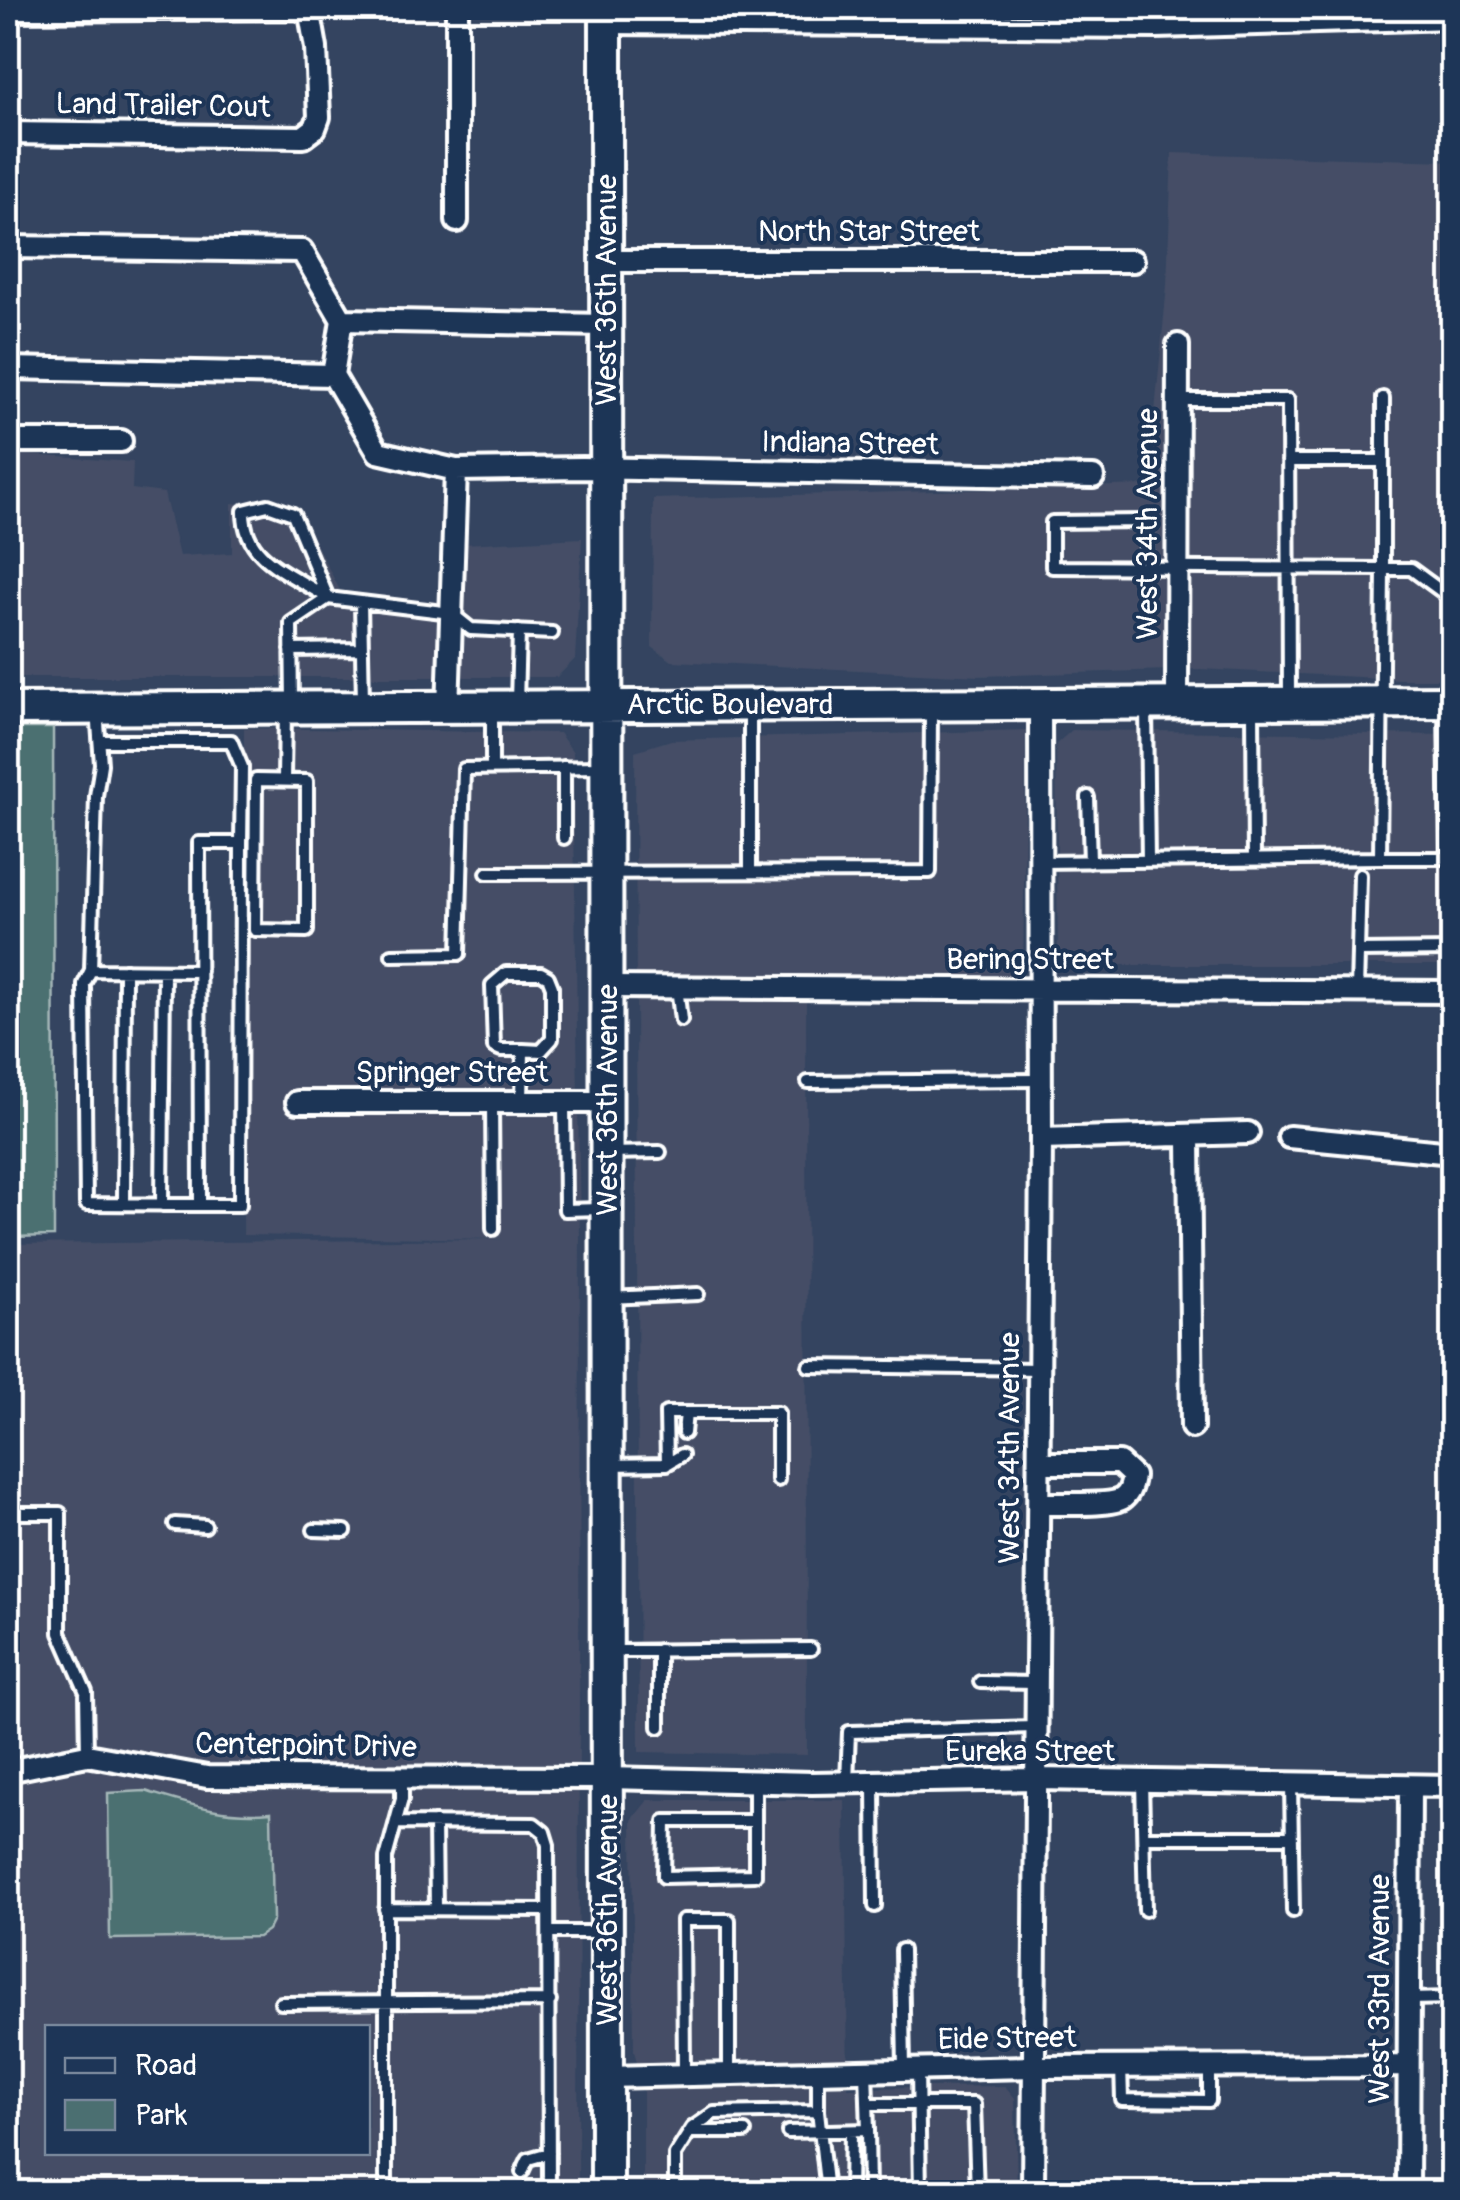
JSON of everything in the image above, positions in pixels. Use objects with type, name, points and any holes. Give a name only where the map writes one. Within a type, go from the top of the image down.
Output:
[{"type":"main road","name":"West 36th Avenue","points":[[606,15],[607,2192]]},
{"type":"main road","name":"Arctic Boulevard","points":[[8,709],[97,709],[217,725],[288,709],[1449,702]]},
{"type":"street","name":"Land Trailer Cout","points":[[8,10],[298,8],[310,14],[316,48],[319,117],[316,128],[303,137],[8,132]]},
{"type":"street","points":[[457,8],[457,221]]},
{"type":"street","points":[[606,15],[1156,26],[1452,18]]},
{"type":"street","points":[[8,248],[302,251],[342,320],[333,374],[8,368]]},
{"type":"street","name":"North Star Street","points":[[606,262],[1133,262]]},
{"type":"street","points":[[342,320],[606,326]]},
{"type":"street","name":"West 34th Avenue","points":[[1177,703],[1178,345]]},
{"type":"street","name":"Indiana Street","points":[[333,374],[378,452],[456,470],[1093,477]]},
{"type":"street","points":[[8,441],[121,442]]},
{"type":"street","points":[[448,709],[456,470]]},
{"type":"street","name":"West 34th Avenue","points":[[1033,2192],[1040,1368],[1040,703]]},
{"type":"street","name":"Bering Street","points":[[608,986],[1452,992]]},
{"type":"street","name":"Springer Street","points":[[296,1102],[607,1102]]},
{"type":"street","points":[[1041,1139],[1248,1133]]},
{"type":"street","points":[[1189,1137],[1192,1427]]},
{"type":"street","points":[[1288,1137],[1452,1153]]},
{"type":"street","points":[[1039,1463],[1119,1463],[1133,1476],[1133,1482],[1121,1500],[1039,1504]]},
{"type":"street","name":"Centerpoint Drive","points":[[8,1771],[87,1755],[207,1777],[607,1778]]},
{"type":"street","name":"Eureka Street","points":[[607,1778],[755,1782],[1037,1779],[1452,1786]]},
{"type":"street","name":"West 33rd Avenue","points":[[1408,2192],[1410,1786]]},
{"type":"street","name":"Eide Street","points":[[607,2077],[1033,2067],[1408,2066]]},
{"type":"lane","points":[[1380,858],[1383,398]]},
{"type":"lane","points":[[1177,400],[1288,400],[1290,703]]},
{"type":"lane","points":[[1288,461],[1383,462]]},
{"type":"lane","points":[[328,598],[293,514],[268,505],[244,511],[244,531],[255,552],[328,598],[451,613],[471,629],[552,633]]},
{"type":"lane","points":[[1146,568],[1146,521],[1052,522],[1052,567],[1177,569],[1411,569],[1452,600]]},
{"type":"lane","points":[[284,780],[290,623],[328,598]]},
{"type":"lane","points":[[362,602],[363,709]]},
{"type":"lane","points":[[492,768],[519,631]]},
{"type":"lane","points":[[291,650],[362,649]]},
{"type":"lane","points":[[1040,862],[1447,858],[1449,702]]},
{"type":"lane","points":[[1146,703],[1148,861]]},
{"type":"lane","points":[[1253,703],[1254,860]]},
{"type":"lane","points":[[750,704],[750,872]]},
{"type":"lane","points":[[487,873],[930,872],[930,704]]},
{"type":"lane","points":[[97,709],[102,764],[96,796],[91,970],[84,984],[86,1204],[240,1206],[242,766],[232,741],[217,725],[100,741]]},
{"type":"lane","points":[[564,767],[564,838]]},
{"type":"lane","points":[[392,954],[459,954],[464,769],[607,767]]},
{"type":"lane","points":[[256,780],[284,780],[307,781],[307,931],[256,930],[256,780]]},
{"type":"lane","points":[[1088,797],[1090,862]]},
{"type":"lane","points":[[200,1205],[199,843],[241,843]]},
{"type":"lane","points":[[1358,992],[1360,875]]},
{"type":"lane","points":[[1358,950],[1452,950]]},
{"type":"lane","points":[[91,970],[200,971]]},
{"type":"lane","points":[[124,1204],[125,970]]},
{"type":"lane","points":[[162,1205],[164,970]]},
{"type":"lane","points":[[506,973],[541,973],[548,977],[552,987],[552,1040],[541,1051],[524,1050],[501,1050],[494,1046],[492,985],[506,973]]},
{"type":"lane","points":[[676,986],[681,1020]]},
{"type":"lane","points":[[522,1102],[524,1050]]},
{"type":"lane","points":[[808,1082],[1040,1080]]},
{"type":"lane","points":[[492,1102],[493,1228]]},
{"type":"lane","points":[[564,1102],[564,1210],[607,1209]]},
{"type":"lane","points":[[607,1153],[660,1152]]},
{"type":"lane","points":[[607,1298],[698,1294]]},
{"type":"lane","points":[[809,1366],[1040,1368]]},
{"type":"lane","points":[[667,1464],[666,1413],[778,1413],[778,1480]]},
{"type":"lane","points":[[684,1433],[686,1413]]},
{"type":"lane","points":[[607,1464],[667,1464],[682,1456]]},
{"type":"lane","points":[[8,1513],[60,1513],[60,1633],[86,1692],[87,1755]]},
{"type":"lane","points":[[175,1524],[205,1526]]},
{"type":"lane","points":[[314,1530],[346,1530]]},
{"type":"lane","points":[[607,1651],[811,1649]]},
{"type":"lane","points":[[658,1727],[659,1650]]},
{"type":"lane","points":[[980,1682],[1037,1682]]},
{"type":"lane","points":[[847,1782],[849,1732],[1037,1728]]},
{"type":"lane","points":[[386,2192],[386,1858],[402,1799],[402,1778]]},
{"type":"lane","points":[[1142,1781],[1145,1910]]},
{"type":"lane","points":[[755,1782],[755,1821],[755,1875],[664,1877],[665,1821],[755,1821]]},
{"type":"lane","points":[[874,1782],[875,1906]]},
{"type":"lane","points":[[1291,1784],[1292,1911]]},
{"type":"lane","points":[[396,1822],[534,1824],[544,1832],[548,1845],[549,2192]]},
{"type":"lane","points":[[436,1823],[436,1909]]},
{"type":"lane","points":[[1144,1837],[1292,1836]]},
{"type":"lane","points":[[385,1909],[548,1910]]},
{"type":"lane","points":[[684,2075],[682,1920],[729,1920],[729,2074]]},
{"type":"lane","points":[[548,1932],[607,1932]]},
{"type":"lane","points":[[902,1950],[911,2070],[919,2104],[920,2192]]},
{"type":"lane","points":[[1409,1999],[1452,1998]]},
{"type":"lane","points":[[282,2004],[550,2001]]},
{"type":"lane","points":[[1121,2066],[1122,2100],[1209,2101],[1209,2066]]},
{"type":"lane","points":[[866,2071],[869,2192]]},
{"type":"lane","points":[[818,2072],[827,2192]]},
{"type":"lane","points":[[867,2104],[974,2104],[976,2192]]},
{"type":"lane","points":[[675,2192],[675,2156],[690,2132],[714,2112],[818,2111]]},
{"type":"lane","points":[[788,2132],[868,2130]]},
{"type":"lane","points":[[850,2192],[851,2131]]},
{"type":"lane","points":[[690,2132],[745,2132]]},
{"type":"lane","points":[[522,2172],[528,2158],[549,2153]]},
{"type":"shaded area","points":[[1172,153],[1452,161],[1452,679],[1200,669],[979,676],[672,661],[652,647],[653,499],[1148,485],[1167,285]]},
{"type":"shaded area","points":[[15,454],[133,462],[132,489],[164,493],[179,556],[232,553],[232,503],[298,509],[345,600],[461,602],[463,544],[582,538],[575,659],[557,677],[8,677],[8,515],[19,514]]},
{"type":"shaded area","points":[[244,728],[559,733],[573,752],[580,1238],[578,2192],[8,2192],[8,1244],[502,1239],[243,1235]]},
{"type":"shaded area","points":[[1026,730],[1023,977],[806,976],[807,1755],[639,1752],[635,751],[671,740]]},
{"type":"shaded area","points":[[1072,730],[1452,735],[1452,965],[1068,965],[1058,957],[1056,744]]},
{"type":"shaded area","points":[[648,1800],[845,1800],[848,2088],[1005,2086],[1015,2098],[1017,2192],[643,2192],[643,2085],[634,2051],[632,1820]]},
{"type":"green space","points":[[8,728],[53,728],[54,1236],[8,1237]]},
{"type":"green space","points":[[145,1791],[222,1811],[271,1812],[273,1920],[268,1930],[258,1937],[110,1939],[108,1793]]}]
